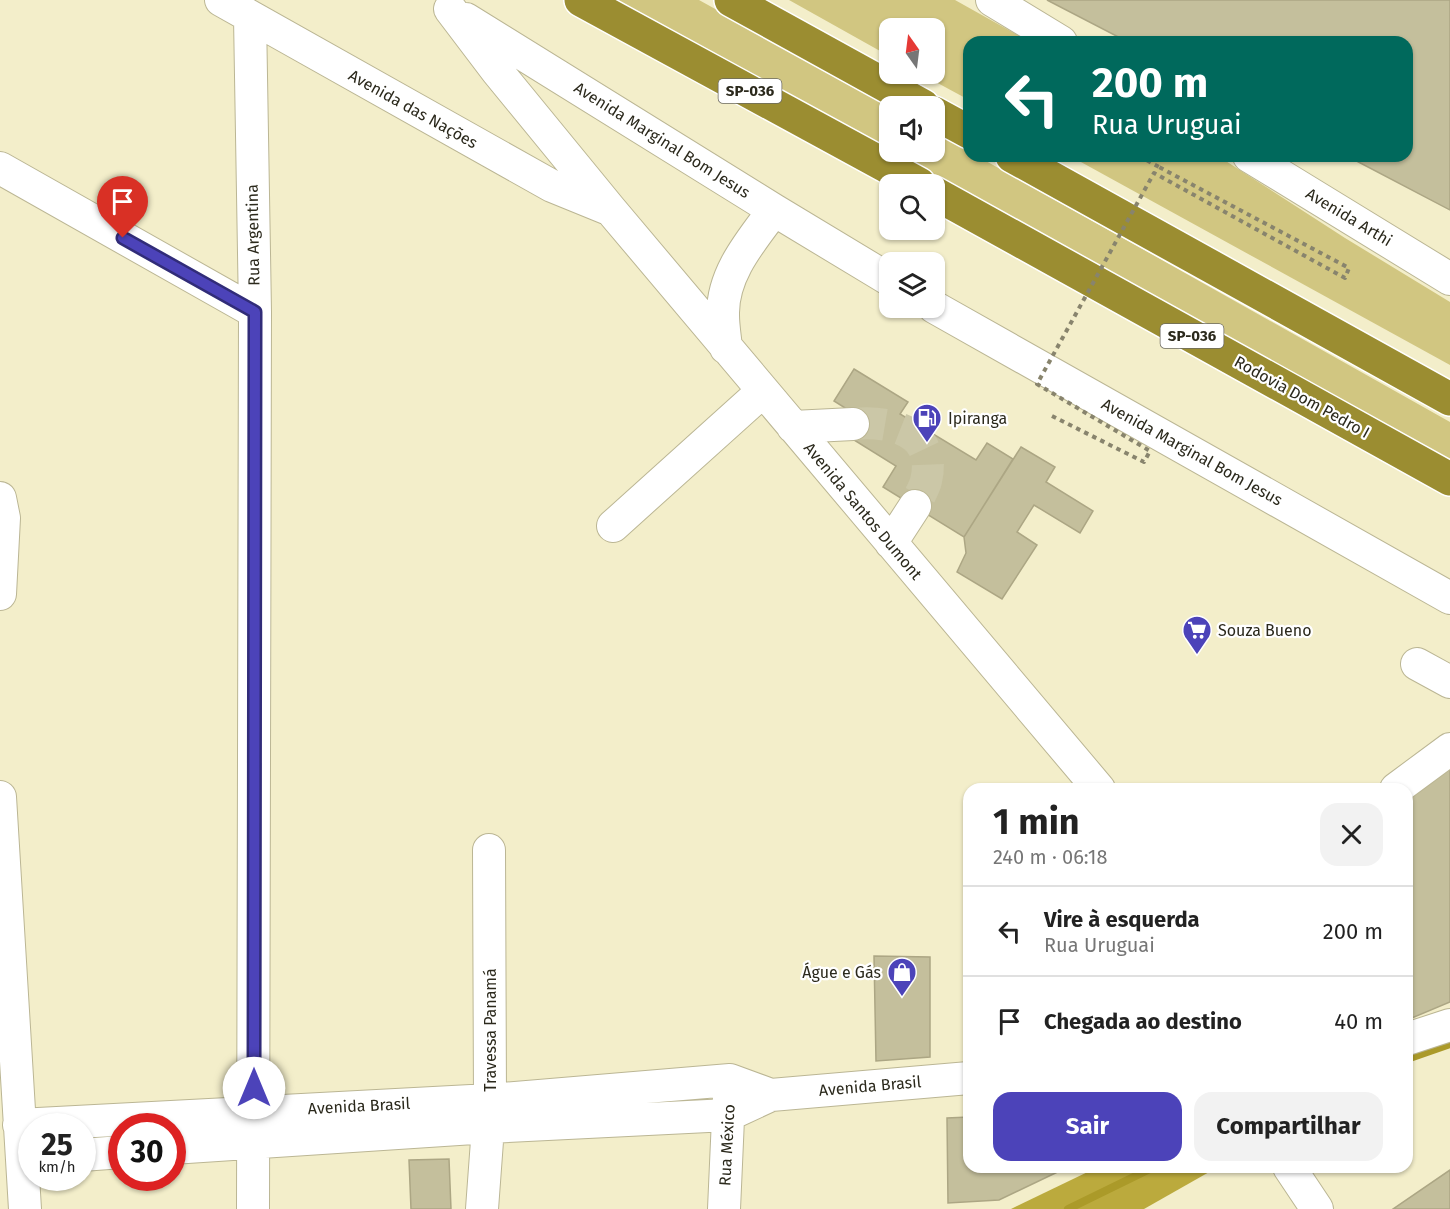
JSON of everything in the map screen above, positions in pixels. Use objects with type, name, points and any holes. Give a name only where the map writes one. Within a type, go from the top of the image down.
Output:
[{"type":"highway","name":"SP-036","points":[[580,0],[901,174]]},
{"type":"highway","points":[[731,0],[904,96]]},
{"type":"highway","points":[[945,119],[963,129]]},
{"type":"highway","points":[[1023,162],[1450,399]]},
{"type":"highway","name":"Rodovia Dom Pedro I","points":[[945,199],[1450,479]]},
{"type":"street","name":"Avenida das Nações","points":[[220,0],[552,186],[610,209]]},
{"type":"street","points":[[992,0],[1051,36]]},
{"type":"street","name":"Avenida Santos Dumont","points":[[442,4],[726,348],[1094,783]]},
{"type":"street","name":"Avenida Marginal Bom Jesus","points":[[442,4],[879,273]]},
{"type":"street","name":"Rua Argentina","points":[[249,17],[255,312],[253,1209]]},
{"type":"street","name":"Avenida Arthi","points":[[1258,162],[1450,279]]},
{"type":"street","points":[[0,168],[255,312]]},
{"type":"street","points":[[726,348],[723,313],[727,285],[740,255],[774,210]]},
{"type":"street","name":"Avenida Marginal Bom Jesus","points":[[945,313],[1450,598]]},
{"type":"street","points":[[613,525],[763,392]]},
{"type":"street","points":[[793,427],[854,424]]},
{"type":"street","points":[[0,498],[4,518],[0,594]]},
{"type":"street","points":[[891,543],[915,506]]},
{"type":"street","points":[[1417,664],[1450,682]]},
{"type":"street","points":[[1404,783],[1450,749]]},
{"type":"street","points":[[0,797],[19,1113]]},
{"type":"street","name":"Travessa Panamá","points":[[482,1209],[489,1113],[489,850]]},
{"type":"street","points":[[1413,1037],[1450,1025]]},
{"type":"street","name":"Avenida Brasil","points":[[96,1125],[254,1126],[582,1108],[728,1115],[771,1095],[963,1079]]},
{"type":"street","name":"Avenida Brasil","points":[[582,1108],[730,1080],[771,1095]]},
{"type":"street","name":"Rua México","points":[[724,1209],[730,1080]]},
{"type":"street","name":"Avenida Brasil","points":[[186,1144],[254,1126]]},
{"type":"street","points":[[1293,1173],[1317,1209]]},
{"type":"street","points":[[25,1191],[25,1209]]},
{"type":"path","points":[[1052,416],[1144,462],[1150,451],[1037,384],[1154,173],[1345,278],[1349,268],[1151,162]]},
{"type":"shaded area","points":[[618,0],[699,0],[879,100],[879,147]]},
{"type":"shaded area","points":[[789,0],[955,0],[1019,36],[963,36],[963,97],[939,84],[945,84],[945,18],[879,18],[879,50]]},
{"type":"shaded area","points":[[945,138],[963,148],[963,162],[988,162],[1450,422],[1450,465],[1117,276],[945,183],[945,174],[929,174],[907,162],[945,162]]},
{"type":"shaded area","points":[[1081,162],[1227,162],[1450,302],[1450,365]]},
{"type":"shaded area","points":[[1086,1173],[1207,1173],[1144,1209],[1011,1209]]},
{"type":"building","points":[[1047,0],[1450,0],[1450,210],[1358,162],[1413,162],[1413,36],[1116,36]]},
{"type":"building","points":[[854,369],[908,402],[900,414],[976,460],[987,443],[1013,459],[964,537],[883,487],[896,466],[846,435],[858,416],[834,401]]},
{"type":"building","points":[[1021,447],[1055,467],[1046,482],[1093,511],[1080,533],[1034,505],[1017,532],[1037,545],[1002,599],[957,572],[966,553],[964,537]]},
{"type":"building","points":[[1450,761],[1450,1002],[1413,1017],[1413,790]]},
{"type":"building","name":"Águe e Gás","points":[[874,956],[930,957],[930,1057],[876,1061]]},
{"type":"building","points":[[963,1117],[963,1173],[1055,1173],[999,1200],[948,1203],[947,1118]]},
{"type":"building","points":[[449,1159],[451,1209],[411,1209],[409,1160]]},
{"type":"building","points":[[1450,1170],[1450,1209],[1393,1209]]},
{"type":"waterway","points":[[1413,1057],[1450,1044]]},
{"type":"waterway","points":[[1068,1209],[1142,1173]]},
{"type":"tunnel","points":[[853,424],[868,423],[896,427],[918,440],[925,451],[928,464],[926,481],[915,506]]},
{"type":"place","name":"Ipiranga","points":[[927,444]]},
{"type":"place","name":"Souza Bueno","points":[[1197,656]]},
{"type":"place","name":"Águe e Gás","points":[[902,998]]},
{"type":"route","points":[[123,238],[255,312],[254,1088]]}]
